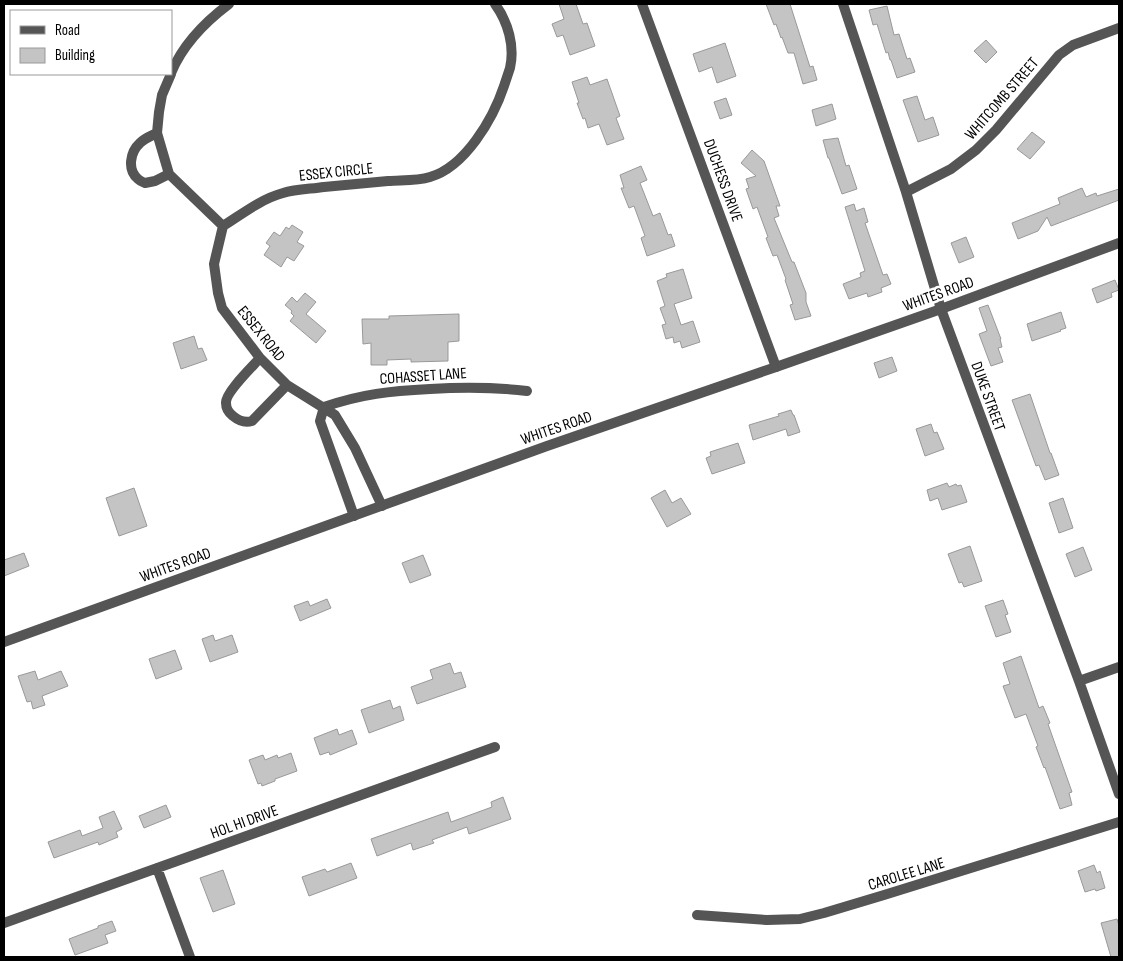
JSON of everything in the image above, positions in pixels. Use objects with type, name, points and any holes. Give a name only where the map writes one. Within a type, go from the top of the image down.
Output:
[{"type":"street","points":[[172,72],[181,54],[199,29],[211,17],[229,4]]},
{"type":"street","name":"ESSEX CIRCLE","points":[[223,226],[265,200],[283,193],[360,183],[430,178],[450,168],[480,136],[499,101],[510,67],[512,52],[508,28],[495,4]]},
{"type":"street","name":"DUCHESS DRIVE","points":[[642,4],[776,367]]},
{"type":"street","name":"DUKE STREET","points":[[843,4],[906,192],[941,309],[1119,794]]},
{"type":"street","name":"WHITCOMB STREET","points":[[906,192],[951,169],[976,150],[996,130],[1059,55],[1073,44],[1119,28]]},
{"type":"street","points":[[171,75],[162,95],[158,133],[169,174],[223,226]]},
{"type":"street","points":[[158,133],[140,143],[134,149],[130,164],[137,179],[145,184],[169,174]]},
{"type":"street","name":"ESSEX ROAD","points":[[223,226],[214,264],[222,308],[260,358],[287,385],[335,415],[354,448],[382,506]]},
{"type":"street","name":"WHITES ROAD","points":[[4,642],[547,446],[941,309],[1119,243]]},
{"type":"street","points":[[260,358],[228,395],[226,400],[226,408],[236,419],[252,421],[287,385]]},
{"type":"street","name":"COHASSET LANE","points":[[324,408],[345,400],[394,391],[468,386],[498,387],[527,391]]},
{"type":"street","points":[[324,408],[320,421],[354,516]]},
{"type":"street","points":[[1079,681],[1119,667]]},
{"type":"street","name":"HOL HI DRIVE","points":[[4,923],[495,747]]},
{"type":"street","name":"CAROLEE LANE","points":[[697,915],[767,920],[800,920],[1119,822]]},
{"type":"street","points":[[157,868],[190,957]]},
{"type":"building","points":[[559,4],[576,4],[583,24],[587,23],[595,46],[570,55],[563,35],[557,37],[552,24],[564,19]]},
{"type":"building","points":[[766,4],[790,4],[810,67],[813,66],[817,80],[803,84],[794,53],[788,53]]},
{"type":"building","points":[[887,6],[894,35],[899,34],[907,59],[910,58],[915,72],[897,78],[888,52],[886,53],[877,24],[873,25],[869,10]]},
{"type":"building","points":[[986,40],[997,52],[986,63],[974,51]]},
{"type":"building","points":[[725,43],[736,76],[717,83],[712,67],[699,72],[693,54]]},
{"type":"building","points":[[587,77],[590,85],[607,79],[620,116],[616,118],[624,139],[607,145],[599,124],[588,128],[577,103],[579,103],[572,82]]},
{"type":"building","points":[[917,96],[925,120],[933,117],[939,135],[918,142],[903,100]]},
{"type":"building","points":[[726,98],[732,115],[720,119],[714,102]]},
{"type":"building","points":[[832,104],[836,119],[816,126],[812,110]]},
{"type":"building","points":[[1032,132],[1045,142],[1030,159],[1017,149]]},
{"type":"building","points":[[838,138],[846,166],[849,165],[857,189],[842,194],[823,140]]},
{"type":"building","points":[[752,150],[764,161],[780,206],[776,206],[779,216],[774,218],[806,293],[806,302],[811,316],[795,320],[790,305],[793,304],[777,255],[773,256],[757,207],[753,209],[746,189],[749,188],[746,179],[756,176],[741,163]]},
{"type":"building","points":[[641,166],[647,180],[640,183],[653,216],[660,213],[668,235],[671,234],[675,246],[647,256],[641,238],[645,236],[634,206],[629,208],[621,188],[624,188],[620,175]]},
{"type":"building","points":[[1082,188],[1086,197],[1096,193],[1097,196],[1119,189],[1119,200],[1051,226],[1047,217],[1038,231],[1018,239],[1012,223],[1060,204],[1058,198]]},
{"type":"building","points":[[854,204],[856,211],[864,208],[868,222],[865,223],[883,275],[887,274],[891,284],[881,288],[882,292],[868,297],[867,293],[849,299],[843,284],[861,277],[860,273],[865,271],[845,207]]},
{"type":"building","points":[[292,225],[303,232],[297,242],[304,246],[294,261],[287,257],[281,267],[264,255],[270,246],[266,243],[274,232],[280,236],[286,227],[289,229]]},
{"type":"building","points":[[966,237],[974,257],[959,263],[951,243]]},
{"type":"building","points":[[683,269],[692,298],[674,304],[681,325],[693,321],[700,342],[682,348],[680,341],[674,343],[673,337],[666,339],[662,325],[666,324],[660,308],[665,306],[657,281],[667,277],[666,274]]},
{"type":"building","points":[[1115,280],[1119,290],[1111,293],[1112,297],[1097,303],[1092,289]]},
{"type":"building","points":[[305,293],[316,302],[306,314],[326,331],[316,343],[290,321],[294,316],[291,313],[292,311],[285,305],[292,297],[297,302]]},
{"type":"building","points":[[988,305],[1001,339],[1002,347],[998,348],[1003,362],[991,366],[979,334],[987,331],[979,308]]},
{"type":"building","points":[[1061,312],[1066,328],[1032,341],[1027,324]]},
{"type":"building","points":[[459,314],[459,341],[448,342],[448,361],[411,362],[411,359],[387,360],[387,365],[371,365],[371,343],[363,344],[362,319],[389,319],[389,316]]},
{"type":"building","points":[[194,336],[198,349],[202,348],[207,360],[181,369],[173,343]]},
{"type":"building","points":[[892,357],[897,371],[879,378],[874,363]]},
{"type":"building","points":[[1030,394],[1059,475],[1045,480],[1039,465],[1036,466],[1012,400]]},
{"type":"building","points":[[791,410],[800,432],[788,436],[786,429],[753,440],[749,425],[779,416],[778,414]]},
{"type":"building","points":[[931,424],[934,433],[937,432],[944,449],[925,456],[916,429]]},
{"type":"building","points":[[738,443],[745,463],[712,474],[706,458],[711,456],[710,452]]},
{"type":"building","points":[[947,483],[949,487],[956,484],[957,486],[961,485],[967,502],[942,510],[938,498],[930,501],[927,490]]},
{"type":"building","points":[[134,488],[147,526],[119,536],[106,498]]},
{"type":"building","points":[[665,490],[672,503],[681,498],[691,514],[667,527],[651,498]]},
{"type":"building","points":[[1063,498],[1073,528],[1059,533],[1049,503]]},
{"type":"building","points":[[970,546],[982,581],[964,587],[962,582],[959,583],[948,554]]},
{"type":"building","points":[[1083,547],[1092,570],[1075,577],[1066,554]]},
{"type":"building","points":[[24,553],[29,566],[4,576],[4,560]]},
{"type":"building","points":[[423,555],[431,575],[410,583],[402,563]]},
{"type":"building","points":[[327,599],[331,608],[300,621],[294,606],[308,601],[310,606]]},
{"type":"building","points":[[1003,600],[1008,614],[1005,615],[1011,632],[996,637],[985,606]]},
{"type":"building","points":[[213,635],[215,641],[232,635],[238,652],[210,662],[202,639]]},
{"type":"building","points":[[175,650],[182,669],[156,679],[149,659]]},
{"type":"building","points":[[1021,656],[1039,708],[1043,706],[1050,723],[1048,724],[1072,792],[1069,793],[1072,805],[1060,809],[1036,747],[1038,746],[1026,714],[1015,718],[1003,686],[1010,684],[1003,663]]},
{"type":"building","points":[[450,663],[454,674],[461,672],[466,687],[417,704],[411,687],[433,679],[430,670]]},
{"type":"building","points":[[35,671],[38,680],[61,671],[68,686],[42,696],[45,705],[33,709],[31,701],[27,702],[18,676]]},
{"type":"building","points":[[390,700],[393,709],[400,706],[404,720],[369,733],[361,710]]},
{"type":"building","points":[[337,729],[339,735],[352,730],[357,744],[330,755],[329,752],[320,755],[314,738]]},
{"type":"building","points":[[291,753],[297,771],[262,786],[261,783],[258,784],[249,760],[263,755],[265,760],[277,755],[278,758]]},
{"type":"building","points":[[503,797],[511,819],[469,834],[467,827],[432,840],[434,843],[413,850],[411,843],[377,856],[371,839],[448,812],[451,822],[492,807],[491,802]]},
{"type":"building","points":[[166,805],[171,817],[144,828],[139,816]]},
{"type":"building","points":[[114,811],[122,829],[116,832],[118,837],[99,845],[98,842],[54,858],[48,842],[80,830],[82,836],[103,828],[99,817]]},
{"type":"building","points":[[351,863],[357,878],[309,896],[302,877],[325,869],[327,872]]},
{"type":"building","points":[[1094,865],[1097,873],[1100,871],[1105,888],[1085,892],[1078,871]]},
{"type":"building","points":[[223,870],[235,904],[213,912],[200,878]]},
{"type":"building","points":[[1117,919],[1119,926],[1119,957],[1111,957],[1101,923]]},
{"type":"building","points":[[112,921],[116,931],[105,935],[108,943],[75,955],[69,939]]}]
